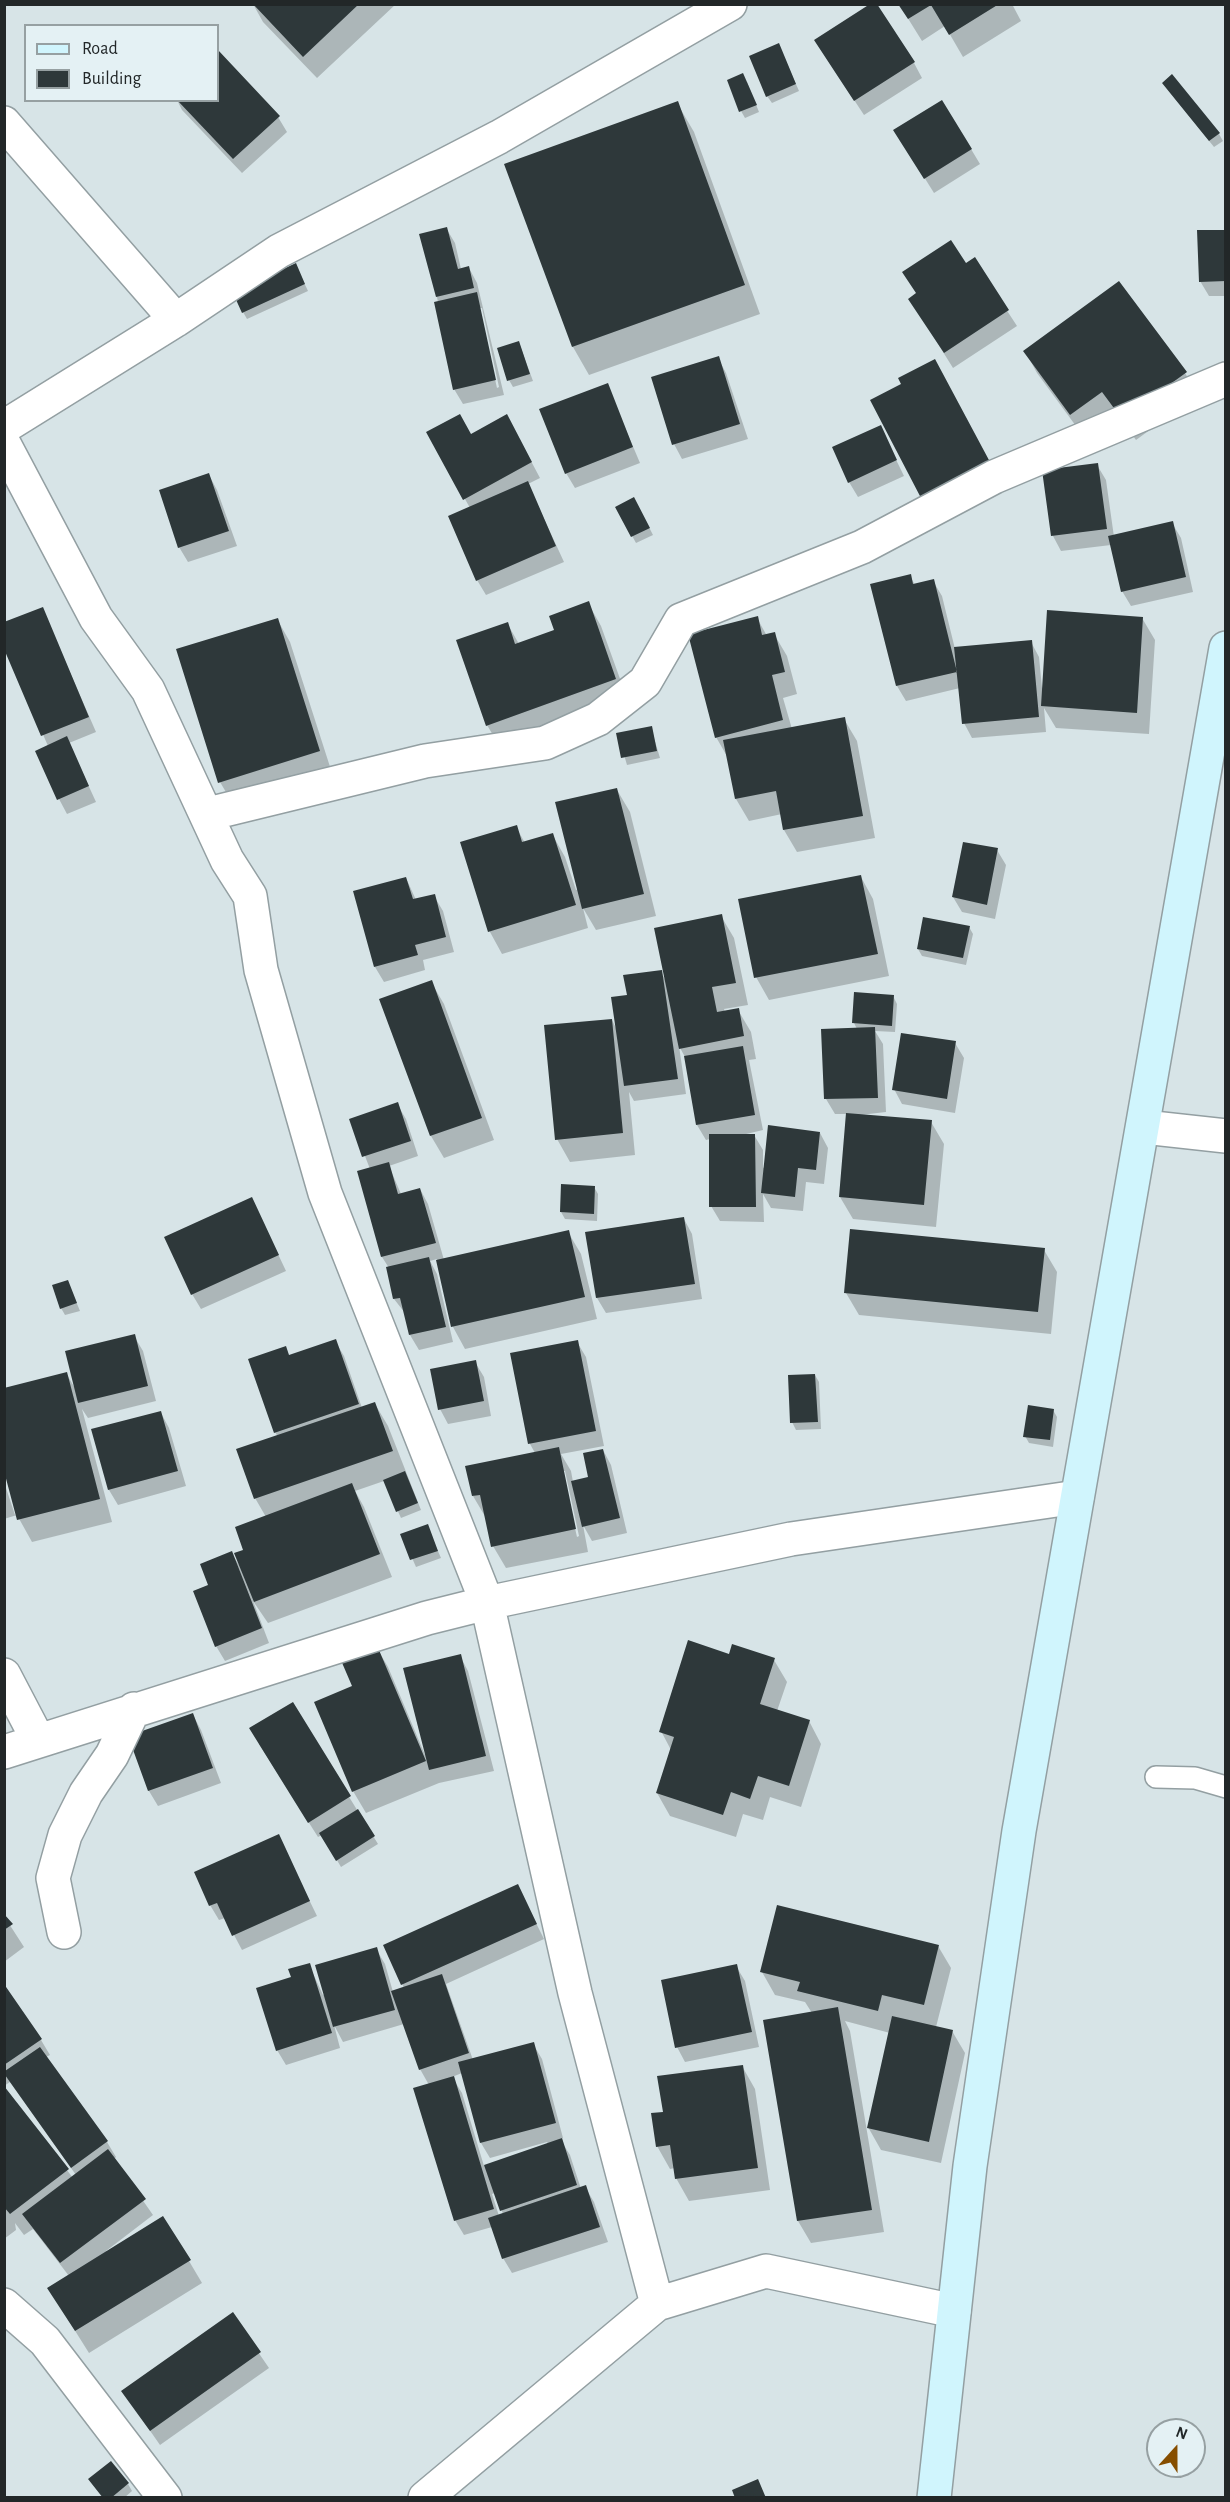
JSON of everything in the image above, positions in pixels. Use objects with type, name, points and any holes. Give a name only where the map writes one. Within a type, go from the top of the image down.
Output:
[{"type":"street","points":[[4,427],[176,320],[279,251],[499,137],[730,4]]},
{"type":"street","points":[[4,123],[176,320]]},
{"type":"street","points":[[208,814],[425,761],[545,743],[598,719],[645,682],[681,620],[862,547],[994,477],[1226,379]]},
{"type":"street","points":[[4,444],[96,618],[148,690],[208,814],[227,860],[250,896],[261,970],[325,1193],[487,1603],[575,1993],[657,2304]]},
{"type":"street","points":[[934,2498],[970,2166],[1019,1831],[1144,1127],[1193,823],[1226,648]]},
{"type":"street","points":[[1144,1127],[1226,1136]]},
{"type":"street","points":[[4,1752],[427,1618],[487,1603],[791,1539],[1077,1497]]},
{"type":"street","points":[[4,1675],[38,1740]]},
{"type":"street","points":[[64,1932],[53,1878],[65,1835],[86,1793],[112,1755],[134,1709]]},
{"type":"street","points":[[425,2498],[657,2304],[766,2271],[954,2311]]},
{"type":"street","points":[[4,2305],[45,2341],[165,2498]]},
{"type":"lane","points":[[1156,1777],[1195,1778],[1226,1787]]},
{"type":"building","points":[[253,4],[359,4],[303,57]]},
{"type":"building","points":[[870,4],[877,4],[915,62],[854,101],[814,40]]},
{"type":"building","points":[[898,4],[999,4],[949,35],[931,5],[908,19]]},
{"type":"building","points":[[779,43],[796,84],[766,97],[749,56]]},
{"type":"building","points":[[219,51],[280,116],[233,159],[179,102],[219,102]]},
{"type":"building","points":[[743,73],[757,105],[739,112],[727,80]]},
{"type":"building","points":[[1172,74],[1220,133],[1209,141],[1162,83]]},
{"type":"building","points":[[942,100],[972,149],[924,179],[893,130]]},
{"type":"building","points":[[678,101],[745,285],[572,347],[504,164]]},
{"type":"building","points":[[447,227],[458,269],[469,266],[474,288],[436,297],[419,234]]},
{"type":"building","points":[[1197,230],[1226,230],[1226,281],[1199,282]]},
{"type":"building","points":[[951,240],[966,263],[975,257],[1009,310],[944,353],[908,299],[916,293],[902,272]]},
{"type":"building","points":[[296,263],[305,284],[242,313],[233,293]]},
{"type":"building","points":[[1119,281],[1187,372],[1122,419],[1102,392],[1070,415],[1023,351]]},
{"type":"building","points":[[477,292],[496,380],[453,390],[434,302]]},
{"type":"building","points":[[519,341],[530,374],[507,381],[497,348]]},
{"type":"building","points":[[719,356],[740,424],[672,445],[651,377]]},
{"type":"building","points":[[935,359],[990,462],[921,498],[870,400],[901,384],[898,378]]},
{"type":"building","points":[[608,383],[633,447],[565,474],[539,409]]},
{"type":"building","points":[[460,414],[471,434],[507,414],[532,462],[463,500],[426,432]]},
{"type":"building","points":[[881,425],[897,460],[848,483],[832,447]]},
{"type":"building","points":[[1098,463],[1107,529],[1051,536],[1042,470]]},
{"type":"building","points":[[209,473],[229,531],[178,548],[159,490]]},
{"type":"building","points":[[528,481],[556,546],[476,581],[448,516]]},
{"type":"building","points":[[634,497],[650,528],[631,537],[615,507]]},
{"type":"building","points":[[1173,521],[1186,577],[1121,592],[1108,536]]},
{"type":"building","points":[[911,574],[913,584],[934,579],[957,672],[896,686],[870,584]]},
{"type":"building","points":[[589,601],[616,679],[486,726],[456,640],[508,622],[515,644],[554,630],[549,616]]},
{"type":"building","points":[[43,607],[89,717],[41,736],[4,649],[4,622]]},
{"type":"building","points":[[1047,610],[1143,617],[1137,713],[1041,706]]},
{"type":"building","points":[[758,616],[762,635],[775,632],[785,672],[772,675],[783,720],[715,738],[688,634]]},
{"type":"building","points":[[278,618],[320,751],[218,783],[176,649]]},
{"type":"building","points":[[1032,640],[1039,717],[962,724],[954,647]]},
{"type":"building","points":[[845,717],[863,816],[783,830],[776,791],[735,799],[723,740]]},
{"type":"building","points":[[652,726],[657,751],[621,758],[616,733]]},
{"type":"building","points":[[67,736],[89,786],[57,800],[35,751]]},
{"type":"building","points":[[617,788],[644,894],[582,909],[555,802]]},
{"type":"building","points":[[517,825],[522,842],[553,833],[576,905],[488,932],[460,842]]},
{"type":"building","points":[[963,842],[998,848],[987,905],[952,897]]},
{"type":"building","points":[[861,875],[878,954],[754,978],[738,899]]},
{"type":"building","points":[[406,877],[413,899],[435,894],[446,937],[415,945],[418,955],[374,967],[353,891]]},
{"type":"building","points":[[722,914],[736,983],[712,987],[717,1012],[739,1008],[744,1036],[679,1049],[654,928]]},
{"type":"building","points":[[923,917],[970,926],[963,958],[917,949]]},
{"type":"building","points":[[662,970],[678,1079],[624,1086],[611,997],[627,995],[623,975]]},
{"type":"building","points":[[432,980],[482,1118],[430,1136],[379,999]]},
{"type":"building","points":[[854,992],[894,995],[892,1026],[852,1023]]},
{"type":"building","points":[[612,1019],[623,1133],[555,1140],[544,1025]]},
{"type":"building","points":[[875,1027],[878,1098],[824,1099],[821,1029]]},
{"type":"building","points":[[901,1033],[956,1041],[947,1099],[892,1090]]},
{"type":"building","points":[[743,1046],[755,1115],[696,1125],[684,1056]]},
{"type":"building","points":[[398,1102],[411,1141],[362,1157],[349,1119]]},
{"type":"building","points":[[846,1113],[932,1120],[924,1205],[839,1197]]},
{"type":"building","points":[[768,1125],[820,1132],[816,1170],[798,1168],[795,1197],[761,1193]]},
{"type":"building","points":[[709,1134],[755,1134],[756,1207],[709,1207]]},
{"type":"building","points":[[389,1162],[398,1194],[420,1188],[436,1243],[381,1257],[357,1171]]},
{"type":"building","points":[[561,1184],[595,1186],[594,1214],[560,1212]]},
{"type":"building","points":[[252,1197],[279,1255],[191,1295],[164,1237]]},
{"type":"building","points":[[684,1217],[695,1284],[596,1298],[585,1232]]},
{"type":"building","points":[[850,1229],[1045,1248],[1038,1312],[844,1293]]},
{"type":"building","points":[[569,1230],[585,1297],[451,1327],[436,1260]]},
{"type":"building","points":[[429,1257],[446,1327],[409,1335],[400,1298],[393,1299],[386,1267]]},
{"type":"building","points":[[68,1280],[77,1303],[60,1309],[52,1285]]},
{"type":"building","points":[[135,1334],[148,1386],[78,1403],[65,1351]]},
{"type":"building","points":[[336,1339],[359,1404],[274,1433],[248,1359],[286,1346],[289,1355]]},
{"type":"building","points":[[578,1340],[596,1431],[528,1444],[510,1353]]},
{"type":"building","points":[[476,1360],[484,1401],[438,1410],[430,1369]]},
{"type":"building","points":[[67,1372],[100,1499],[17,1520],[4,1471],[4,1388]]},
{"type":"building","points":[[815,1374],[818,1422],[790,1423],[788,1375]]},
{"type":"building","points":[[375,1402],[393,1451],[254,1499],[236,1449]]},
{"type":"building","points":[[1028,1405],[1054,1409],[1050,1440],[1023,1437]]},
{"type":"building","points":[[161,1411],[178,1471],[108,1490],[91,1429]]},
{"type":"building","points":[[559,1447],[576,1529],[491,1547],[480,1495],[472,1496],[465,1466]]},
{"type":"building","points":[[603,1449],[620,1518],[582,1527],[571,1481],[588,1477],[583,1453]]},
{"type":"building","points":[[405,1471],[418,1503],[396,1512],[383,1480]]},
{"type":"building","points":[[352,1483],[380,1554],[254,1602],[234,1553],[243,1550],[235,1527]]},
{"type":"building","points":[[428,1524],[438,1551],[410,1560],[400,1534]]},
{"type":"building","points":[[232,1551],[262,1628],[215,1647],[193,1591],[208,1585],[200,1564]]},
{"type":"building","points":[[688,1640],[729,1654],[732,1644],[775,1658],[760,1704],[810,1720],[789,1786],[758,1776],[750,1799],[731,1792],[723,1815],[656,1793],[674,1737],[659,1732]]},
{"type":"building","points":[[376,1643],[426,1761],[352,1792],[314,1702],[352,1686],[340,1658]]},
{"type":"building","points":[[461,1654],[486,1756],[429,1770],[403,1668]]},
{"type":"building","points":[[293,1702],[351,1796],[308,1823],[249,1728]]},
{"type":"building","points":[[193,1713],[213,1768],[148,1791],[128,1736]]},
{"type":"building","points":[[358,1809],[375,1836],[336,1861],[319,1833]]},
{"type":"building","points":[[279,1834],[310,1901],[232,1936],[217,1903],[209,1906],[194,1872]]},
{"type":"building","points":[[518,1884],[537,1924],[401,1985],[383,1945]]},
{"type":"building","points":[[777,1905],[939,1945],[924,2005],[882,1995],[878,2011],[797,1991],[800,1982],[760,1972]]},
{"type":"building","points":[[4,1914],[13,1924],[4,1930]]},
{"type":"building","points":[[377,1947],[395,2010],[333,2027],[315,1965]]},
{"type":"building","points":[[310,1963],[332,2033],[276,2051],[256,1988],[291,1977],[288,1969]]},
{"type":"building","points":[[737,1964],[752,2032],[675,2048],[661,1980]]},
{"type":"building","points":[[442,1974],[469,2053],[419,2070],[391,1991]]},
{"type":"building","points":[[4,1984],[42,2039],[4,2065]]},
{"type":"building","points":[[838,2007],[872,2210],[797,2221],[763,2020]]},
{"type":"building","points":[[892,2016],[953,2030],[929,2142],[867,2128]]},
{"type":"building","points":[[534,2042],[556,2123],[480,2143],[458,2062]]},
{"type":"building","points":[[40,2047],[108,2141],[71,2168],[5,2075],[5,2071]]},
{"type":"building","points":[[743,2065],[758,2168],[675,2179],[670,2145],[656,2147],[651,2113],[663,2112],[657,2076]]},
{"type":"building","points":[[454,2076],[494,2209],[454,2221],[413,2088]]},
{"type":"building","points":[[4,2086],[69,2169],[10,2214],[4,2207]]},
{"type":"building","points":[[562,2138],[577,2185],[500,2211],[484,2165]]},
{"type":"building","points":[[108,2149],[146,2199],[60,2263],[22,2214]]},
{"type":"building","points":[[586,2185],[600,2227],[502,2259],[488,2218]]},
{"type":"building","points":[[163,2216],[191,2260],[75,2331],[47,2288]]},
{"type":"building","points":[[233,2312],[261,2352],[150,2431],[121,2391]]},
{"type":"building","points":[[111,2461],[129,2483],[111,2498],[103,2498],[88,2479]]},
{"type":"building","points":[[758,2479],[766,2498],[735,2498],[732,2490]]}]
